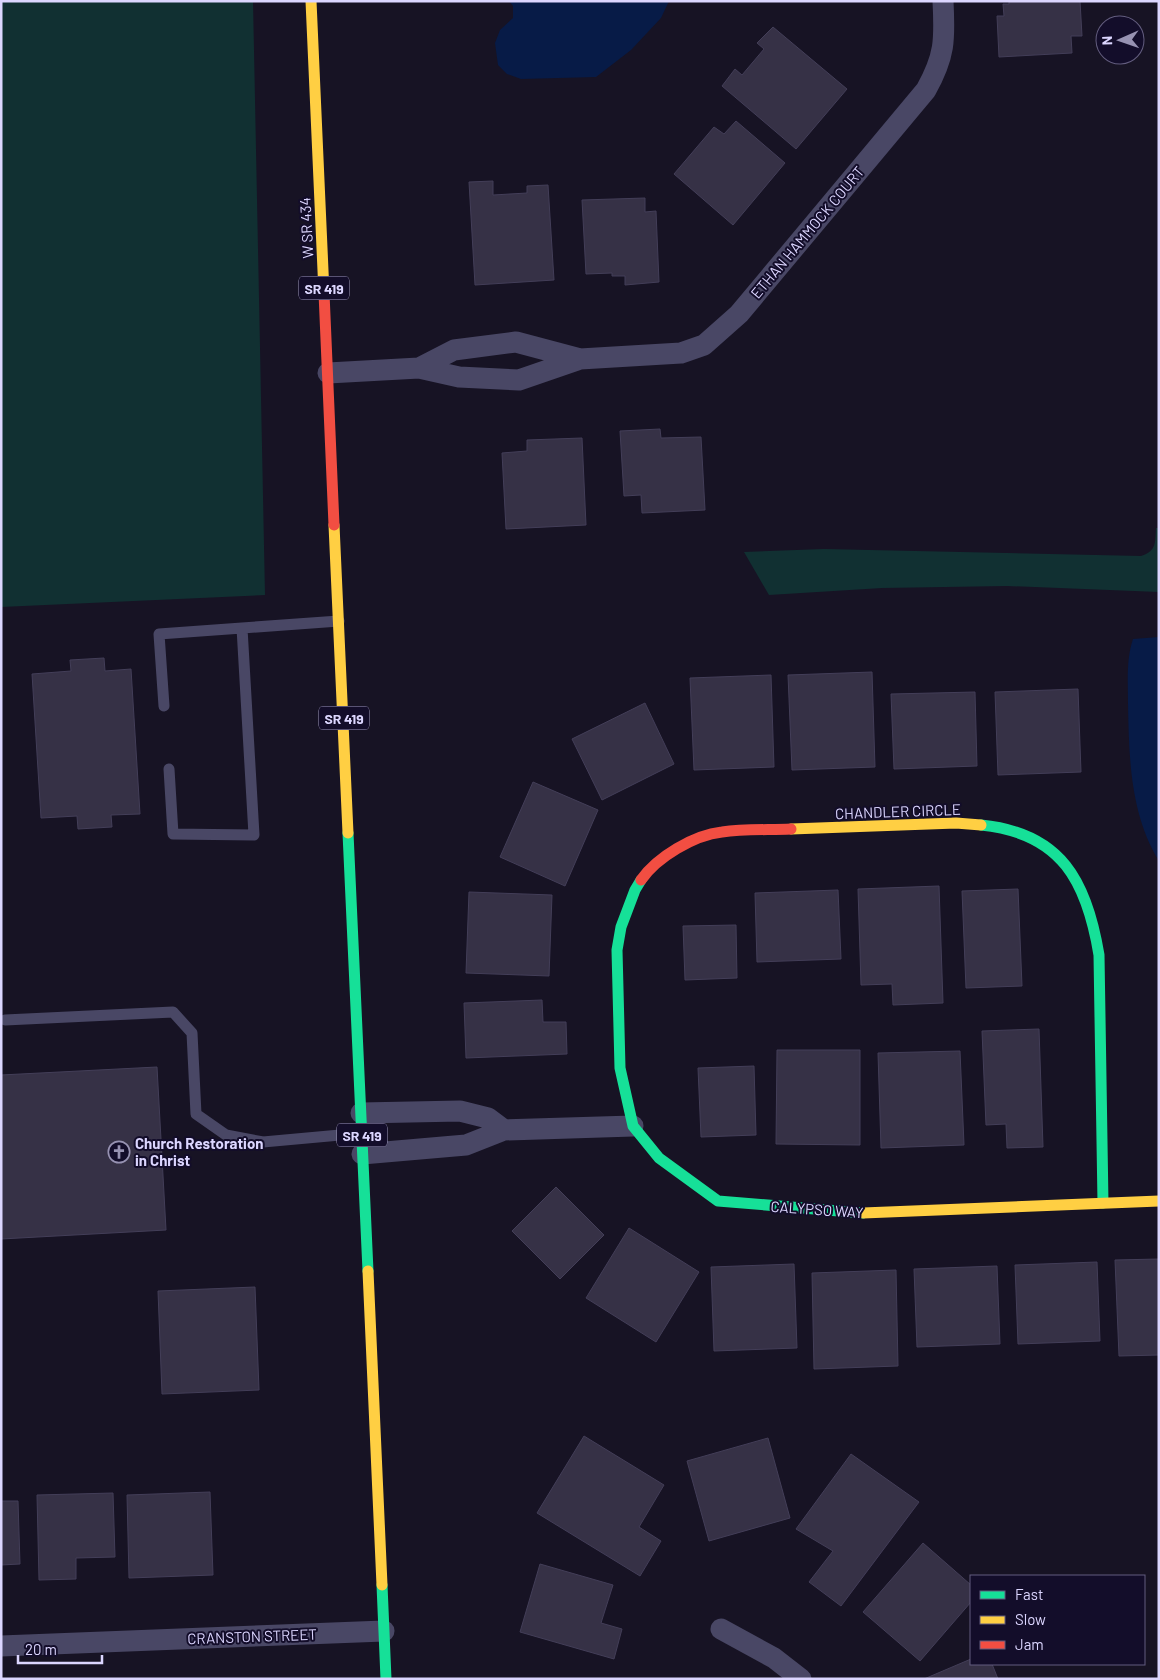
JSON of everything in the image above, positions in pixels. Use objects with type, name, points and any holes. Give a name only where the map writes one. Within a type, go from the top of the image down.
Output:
[{"type":"main road","name":"W SR 434","points":[[311,1],[339,621]]},
{"type":"main road","name":"SR 419","points":[[339,621],[386,1679]]},
{"type":"main road","name":"CHANDLER CIRCLE","points":[[633,1126],[620,1068],[617,950],[626,910],[635,890],[647,872],[662,857],[700,838],[720,832],[956,823],[988,825],[1031,838],[1060,858],[1074,875],[1087,899],[1095,922],[1099,955],[1103,1203]]},
{"type":"main road","name":"CALYPSO WAY","points":[[633,1126],[659,1158],[718,1201],[867,1213],[1159,1201]]},
{"type":"street","name":"ETHAN HAMMOCK COURT","points":[[328,373],[419,368],[458,377],[519,380],[580,359],[681,353],[704,345],[739,314],[926,90],[939,67],[945,40],[943,1]]},
{"type":"street","name":"ETHAN HAMMOCK COURT","points":[[419,368],[454,350],[516,342],[580,359]]},
{"type":"street","points":[[362,1134],[460,1111],[488,1118],[504,1130]]},
{"type":"street","points":[[362,1134],[466,1145],[504,1130],[633,1126]]},
{"type":"street","points":[[721,1629],[774,1658],[801,1679]]},
{"type":"street","name":"CRANSTON STREET","points":[[1,1646],[384,1631]]},
{"type":"lane","points":[[164,706],[159,634],[339,621]]},
{"type":"lane","points":[[169,769],[173,834],[254,835],[242,628]]},
{"type":"lane","points":[[5,1020],[172,1012],[192,1033],[196,1114],[226,1135],[264,1142],[362,1134]]},
{"type":"green space","points":[[1,1],[253,1],[265,595],[1,607]]},
{"type":"green space","points":[[1156,528],[1159,528],[1159,592],[1007,586],[882,588],[769,595],[744,552],[824,549],[1141,556],[1153,549]]},
{"type":"water","points":[[509,1],[669,1],[661,18],[631,50],[596,77],[521,79],[507,74],[498,65],[495,43],[500,30],[513,18],[513,6]]},
{"type":"water","points":[[1159,637],[1159,861],[1149,843],[1142,824],[1133,785],[1129,744],[1128,663],[1133,639]]},
{"type":"building","points":[[1009,1],[1080,1],[1082,36],[1071,36],[1072,53],[999,57],[997,16],[1004,16],[1003,4],[1009,4]]},
{"type":"building","points":[[773,27],[847,89],[796,149],[722,86],[735,69],[742,75],[764,49],[757,43]]},
{"type":"building","points":[[736,121],[785,163],[733,225],[674,174],[714,127],[724,134]]},
{"type":"building","points":[[493,181],[493,195],[527,193],[527,186],[548,185],[554,280],[475,285],[469,182]]},
{"type":"building","points":[[645,198],[645,212],[656,211],[659,282],[625,285],[625,276],[612,276],[612,273],[586,274],[582,200]]},
{"type":"building","points":[[660,429],[661,438],[701,437],[705,510],[642,513],[641,495],[624,496],[620,431]]},
{"type":"building","points":[[582,438],[586,525],[506,529],[502,453],[527,451],[527,440]]},
{"type":"building","points":[[104,658],[105,671],[131,669],[140,814],[111,815],[112,827],[78,829],[77,816],[41,818],[32,674],[71,671],[70,660]]},
{"type":"building","points":[[872,672],[875,767],[792,770],[788,675]]},
{"type":"building","points":[[771,675],[774,767],[694,770],[690,678]]},
{"type":"building","points":[[1078,689],[1081,772],[998,775],[995,692]]},
{"type":"building","points":[[975,692],[977,766],[894,769],[891,694]]},
{"type":"building","points":[[645,703],[674,764],[602,800],[572,739]]},
{"type":"building","points":[[533,782],[598,810],[565,886],[500,857]]},
{"type":"building","points":[[939,886],[943,1003],[893,1005],[892,984],[861,985],[858,889]]},
{"type":"building","points":[[1018,889],[1022,986],[966,988],[962,891]]},
{"type":"building","points":[[838,890],[841,959],[757,962],[755,893]]},
{"type":"building","points":[[469,892],[552,895],[549,976],[466,973]]},
{"type":"building","points":[[736,925],[737,978],[685,980],[683,926]]},
{"type":"building","points":[[542,1000],[543,1022],[566,1022],[567,1054],[466,1058],[464,1003]]},
{"type":"building","points":[[1039,1029],[1043,1147],[1007,1148],[1006,1124],[986,1125],[982,1031]]},
{"type":"building","points":[[777,1050],[860,1050],[860,1145],[776,1144]]},
{"type":"building","points":[[960,1051],[964,1145],[881,1148],[878,1053]]},
{"type":"building","points":[[754,1066],[756,1135],[701,1137],[698,1068]]},
{"type":"building","points":[[157,1067],[166,1230],[1,1239],[1,1075]]},
{"type":"building","points":[[556,1187],[604,1235],[560,1279],[512,1231]]},
{"type":"building","points":[[629,1228],[699,1272],[656,1342],[586,1298]]},
{"type":"building","points":[[1159,1259],[1159,1355],[1119,1356],[1115,1260]]},
{"type":"building","points":[[1097,1262],[1100,1341],[1018,1344],[1015,1265]]},
{"type":"building","points":[[794,1264],[797,1348],[714,1351],[711,1267]]},
{"type":"building","points":[[997,1266],[1000,1344],[917,1347],[914,1269]]},
{"type":"building","points":[[896,1270],[898,1366],[814,1369],[812,1273]]},
{"type":"building","points":[[255,1287],[259,1390],[162,1394],[158,1291]]},
{"type":"building","points":[[584,1436],[664,1485],[639,1527],[661,1541],[640,1576],[537,1513]]},
{"type":"building","points":[[768,1438],[790,1518],[709,1541],[687,1461]]},
{"type":"building","points":[[851,1454],[919,1502],[841,1606],[809,1582],[833,1551],[796,1529]]},
{"type":"building","points":[[210,1492],[213,1575],[129,1578],[127,1495]]},
{"type":"building","points":[[113,1493],[115,1557],[76,1558],[76,1579],[39,1580],[37,1495]]},
{"type":"building","points":[[1,1501],[18,1501],[20,1564],[1,1565]]},
{"type":"building","points":[[923,1543],[970,1584],[970,1603],[920,1661],[863,1612]]},
{"type":"building","points":[[540,1564],[613,1585],[601,1623],[622,1629],[614,1659],[520,1632]]},
{"type":"building","points":[[970,1659],[970,1665],[992,1665],[998,1679],[924,1679]]},
{"type":"traffic: fast","points":[[981,825],[1009,830],[1032,838],[1051,850],[1066,866],[1078,884],[1087,905],[1099,955],[1103,1203]]},
{"type":"traffic: fast","points":[[348,833],[368,1271]]},
{"type":"traffic: fast","points":[[641,880],[635,890],[621,927],[617,950],[620,1068],[633,1126],[659,1158],[718,1201],[863,1213]]},
{"type":"traffic: fast","points":[[382,1585],[386,1679]]},
{"type":"traffic: slow","points":[[311,1],[324,293]]},
{"type":"traffic: slow","points":[[334,525],[348,833]]},
{"type":"traffic: slow","points":[[791,829],[956,823],[981,825]]},
{"type":"traffic: slow","points":[[863,1213],[1159,1201]]},
{"type":"traffic: slow","points":[[368,1271],[382,1585]]},
{"type":"traffic: jam","points":[[324,293],[334,525]]},
{"type":"traffic: jam","points":[[641,880],[666,855],[688,842],[711,834],[730,831],[791,829]]},
{"type":"place","name":"Church Restoration in Christ","points":[[119,1152]]}]
